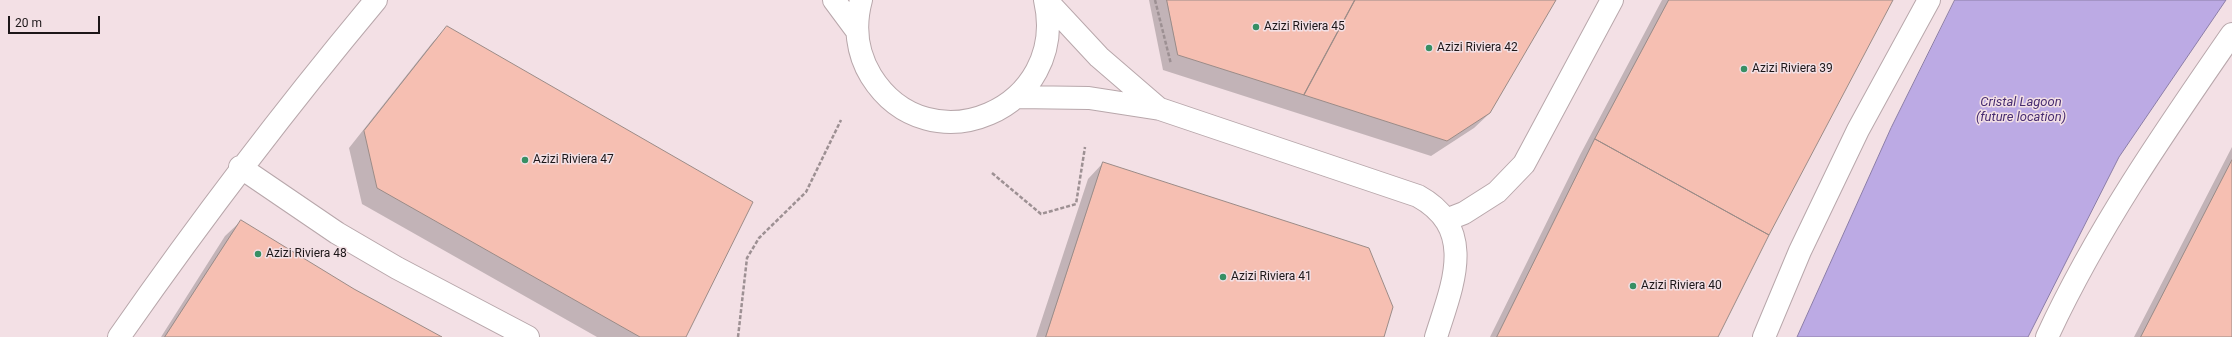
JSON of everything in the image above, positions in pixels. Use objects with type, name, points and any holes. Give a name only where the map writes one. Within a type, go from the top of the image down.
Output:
[{"type":"street","points":[[119,337],[240,168],[306,82],[376,0]]},
{"type":"street","points":[[834,0],[857,31]]},
{"type":"street","points":[[861,0],[857,31],[860,51],[867,69],[877,86],[891,100],[919,116],[944,122],[964,121],[983,117],[1001,109],[1017,97],[1039,69],[1045,52],[1048,34],[1048,16],[1045,0]]},
{"type":"street","points":[[1045,0],[1099,57],[1160,109]]},
{"type":"street","points":[[1446,220],[1464,213],[1497,192],[1524,164],[1612,0]]},
{"type":"street","points":[[1764,337],[1800,250],[1858,130],[1929,0]]},
{"type":"street","points":[[2048,337],[2091,251],[2133,181],[2232,34]]},
{"type":"street","points":[[1017,97],[1089,98],[1160,109],[1418,196],[1429,202],[1446,220],[1456,244],[1456,263],[1436,337]]},
{"type":"street","points":[[240,168],[337,234],[404,272],[528,337]]},
{"type":"path","points":[[1155,0],[1171,64]]},
{"type":"path","points":[[738,337],[747,258],[759,238],[806,192],[841,120]]},
{"type":"path","points":[[992,173],[1041,214],[1076,204],[1085,147]]},
{"type":"water","name":"Cristal Lagoon (future location)","points":[[1955,0],[2226,0],[2119,157],[2028,337],[1797,337],[1891,128]]},
{"type":"building","name":"Azizi Riviera 45","points":[[1167,0],[1355,0],[1304,95],[1178,55]]},
{"type":"building","name":"Azizi Riviera 42","points":[[1355,0],[1556,0],[1490,113],[1447,141],[1304,95]]},
{"type":"building","name":"Azizi Riviera 39","points":[[1669,0],[1893,0],[1769,235],[1595,139]]},
{"type":"building","name":"Azizi Riviera 47","points":[[447,26],[753,202],[686,337],[640,337],[377,188],[364,131]]},
{"type":"building","name":"Azizi Riviera 40","points":[[1595,139],[1769,235],[1718,337],[1497,337]]},
{"type":"building","points":[[2232,160],[2232,337],[2141,337]]},
{"type":"building","name":"Azizi Riviera 41","points":[[1103,162],[1369,248],[1393,307],[1384,337],[1046,337]]},
{"type":"building","name":"Azizi Riviera 48","points":[[241,220],[354,289],[442,337],[165,337]]},
{"type":"place","name":"Azizi Riviera 45","points":[[1256,27]]},
{"type":"place","name":"Azizi Riviera 42","points":[[1429,48]]},
{"type":"place","name":"Azizi Riviera 39","points":[[1744,69]]},
{"type":"place","name":"Azizi Riviera 47","points":[[525,160]]},
{"type":"place","name":"Azizi Riviera 48","points":[[258,254]]},
{"type":"place","name":"Azizi Riviera 41","points":[[1223,277]]},
{"type":"place","name":"Azizi Riviera 40","points":[[1633,286]]}]
